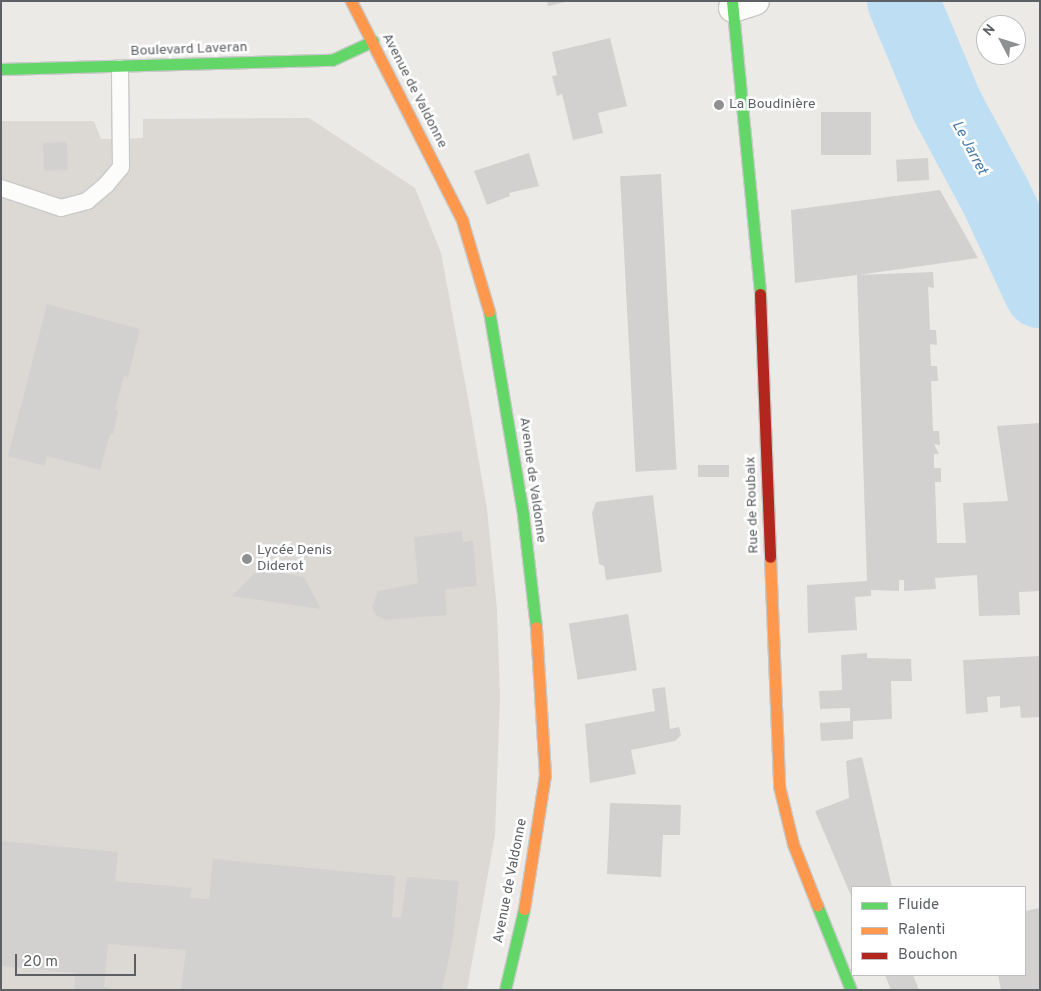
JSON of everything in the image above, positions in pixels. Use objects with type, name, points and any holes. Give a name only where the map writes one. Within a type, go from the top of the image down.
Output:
[{"type":"street","name":"Avenue de Valdonne","points":[[351,1],[373,41],[462,220],[491,316],[523,516],[536,629],[545,775],[526,898],[505,990]]},
{"type":"street","name":"Rue de Roubaix","points":[[740,4],[760,282],[779,786],[794,844],[851,990]]},
{"type":"street","name":"Boulevard Laveran","points":[[1,69],[120,68],[332,60],[373,41]]},
{"type":"lane","points":[[1,188],[61,208],[87,201],[106,186],[121,167],[120,68]]},
{"type":"shaded area","name":"Lycée Denis Diderot","points":[[309,118],[415,188],[441,253],[470,409],[487,509],[497,609],[500,697],[495,835],[467,990],[1,990],[1,121],[94,121],[101,139],[123,139],[143,138],[143,119]]},
{"type":"building","points":[[547,1],[566,1],[566,2],[548,6]]},
{"type":"building","points":[[610,38],[627,106],[598,113],[603,133],[573,140],[562,94],[557,96],[552,76],[557,75],[552,52]]},
{"type":"building","points":[[821,112],[871,112],[871,155],[821,155]]},
{"type":"building","points":[[67,142],[68,170],[44,171],[43,143]]},
{"type":"building","points":[[529,153],[539,186],[509,193],[510,196],[487,205],[474,171]]},
{"type":"building","points":[[928,158],[929,180],[897,182],[896,160]]},
{"type":"building","points":[[661,174],[676,470],[636,472],[620,176]]},
{"type":"building","points":[[940,190],[978,258],[858,275],[933,272],[934,288],[928,287],[930,330],[936,330],[937,345],[930,344],[931,366],[937,366],[938,381],[931,381],[933,431],[939,431],[940,445],[934,444],[939,454],[934,454],[934,468],[941,468],[941,482],[935,482],[937,543],[966,543],[963,503],[1008,501],[997,426],[1040,423],[1040,591],[1019,592],[1020,615],[979,616],[977,575],[935,578],[936,589],[904,591],[904,580],[899,580],[899,591],[871,590],[871,596],[855,597],[857,630],[808,633],[807,585],[867,581],[857,275],[795,283],[791,210]]},
{"type":"building","points":[[47,304],[140,329],[128,377],[124,376],[115,410],[118,411],[113,435],[110,434],[100,470],[47,456],[45,466],[8,456]]},
{"type":"building","points":[[698,465],[729,465],[729,477],[698,477]]},
{"type":"building","points":[[653,495],[662,572],[606,580],[604,566],[599,564],[592,513],[596,502]]},
{"type":"building","points":[[462,531],[463,542],[473,540],[477,586],[445,589],[447,615],[385,620],[377,616],[372,607],[378,591],[418,583],[414,537]]},
{"type":"building","points":[[259,569],[304,577],[321,609],[232,596]]},
{"type":"building","points":[[628,614],[637,670],[578,680],[569,623]]},
{"type":"building","points":[[867,653],[867,658],[911,659],[912,681],[891,681],[892,719],[853,721],[853,739],[821,741],[820,723],[850,721],[850,708],[820,709],[819,691],[842,690],[841,655]]},
{"type":"building","points":[[1040,656],[1040,717],[1021,718],[1020,706],[1000,708],[1000,696],[987,697],[988,712],[966,714],[963,660]]},
{"type":"building","points":[[665,687],[670,729],[679,727],[681,735],[675,741],[631,750],[636,774],[590,783],[585,724],[655,711],[652,689]]},
{"type":"building","points":[[862,757],[892,886],[851,886],[851,896],[815,811],[849,798],[846,761]]},
{"type":"building","points":[[610,803],[681,805],[680,835],[663,835],[661,877],[607,874]]},
{"type":"building","points":[[1,841],[118,852],[115,881],[192,888],[190,898],[209,899],[213,859],[395,876],[392,917],[401,918],[407,877],[459,881],[453,938],[442,990],[181,990],[186,950],[108,944],[104,987],[115,990],[74,990],[75,973],[1,966]]},
{"type":"building","points":[[1040,908],[1040,990],[1001,990],[998,976],[1026,976],[1026,911]]},
{"type":"building","points":[[885,976],[913,976],[919,990],[891,990]]},
{"type":"waterway","name":"Le Jarret","points":[[903,1],[947,106],[996,197],[1040,292]]},
{"type":"traffic: fast","points":[[732,1],[760,294]]},
{"type":"traffic: fast","points":[[1,69],[332,60],[373,41]]},
{"type":"traffic: fast","points":[[489,311],[523,515],[536,627]]},
{"type":"traffic: fast","points":[[817,905],[851,990]]},
{"type":"traffic: fast","points":[[505,990],[524,909]]},
{"type":"traffic: slow","points":[[351,1],[462,220],[489,311]]},
{"type":"traffic: slow","points":[[770,557],[779,786],[793,844],[817,905]]},
{"type":"traffic: slow","points":[[524,909],[545,775],[536,627]]},
{"type":"traffic: jam","points":[[760,294],[770,557]]},
{"type":"place","name":"La Boudinière","points":[[719,105]]},
{"type":"place","name":"Lycée Denis Diderot","points":[[247,559]]}]
